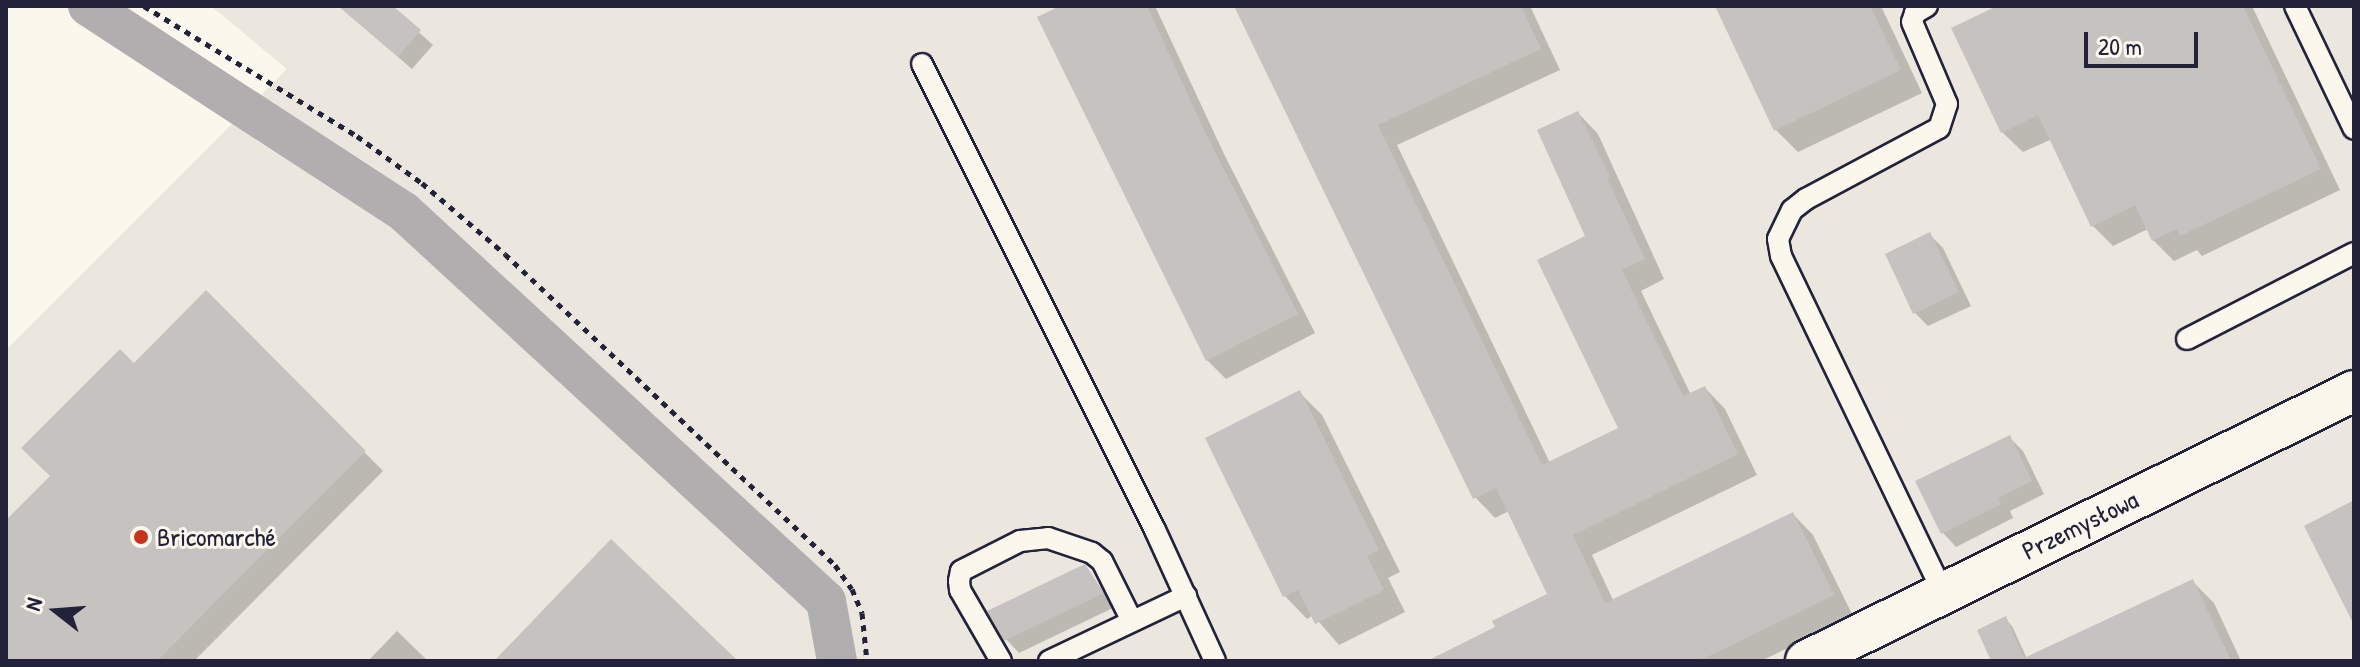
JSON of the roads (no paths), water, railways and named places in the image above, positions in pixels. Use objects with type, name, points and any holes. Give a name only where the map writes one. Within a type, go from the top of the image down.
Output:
[{"type":"street","name":"Przemysłowa","points":[[1806,661],[2354,391]]},
{"type":"lane","points":[[1927,6],[1915,13],[1912,22],[1947,104],[1939,128],[1806,199],[1792,210],[1778,239],[1781,256],[1943,593]]},
{"type":"lane","points":[[2295,6],[2354,129]]},
{"type":"lane","points":[[922,64],[1186,596],[1215,661]]},
{"type":"lane","points":[[2187,339],[2354,253]]},
{"type":"lane","points":[[1001,661],[960,590],[959,581],[961,571],[1020,541],[1048,538],[1092,553],[1102,561],[1132,621]]},
{"type":"lane","points":[[1049,661],[1186,596]]},
{"type":"waterway","points":[[88,6],[403,211],[826,601],[837,661]]},
{"type":"place","name":"Bricomarché","points":[[141,537]]}]
